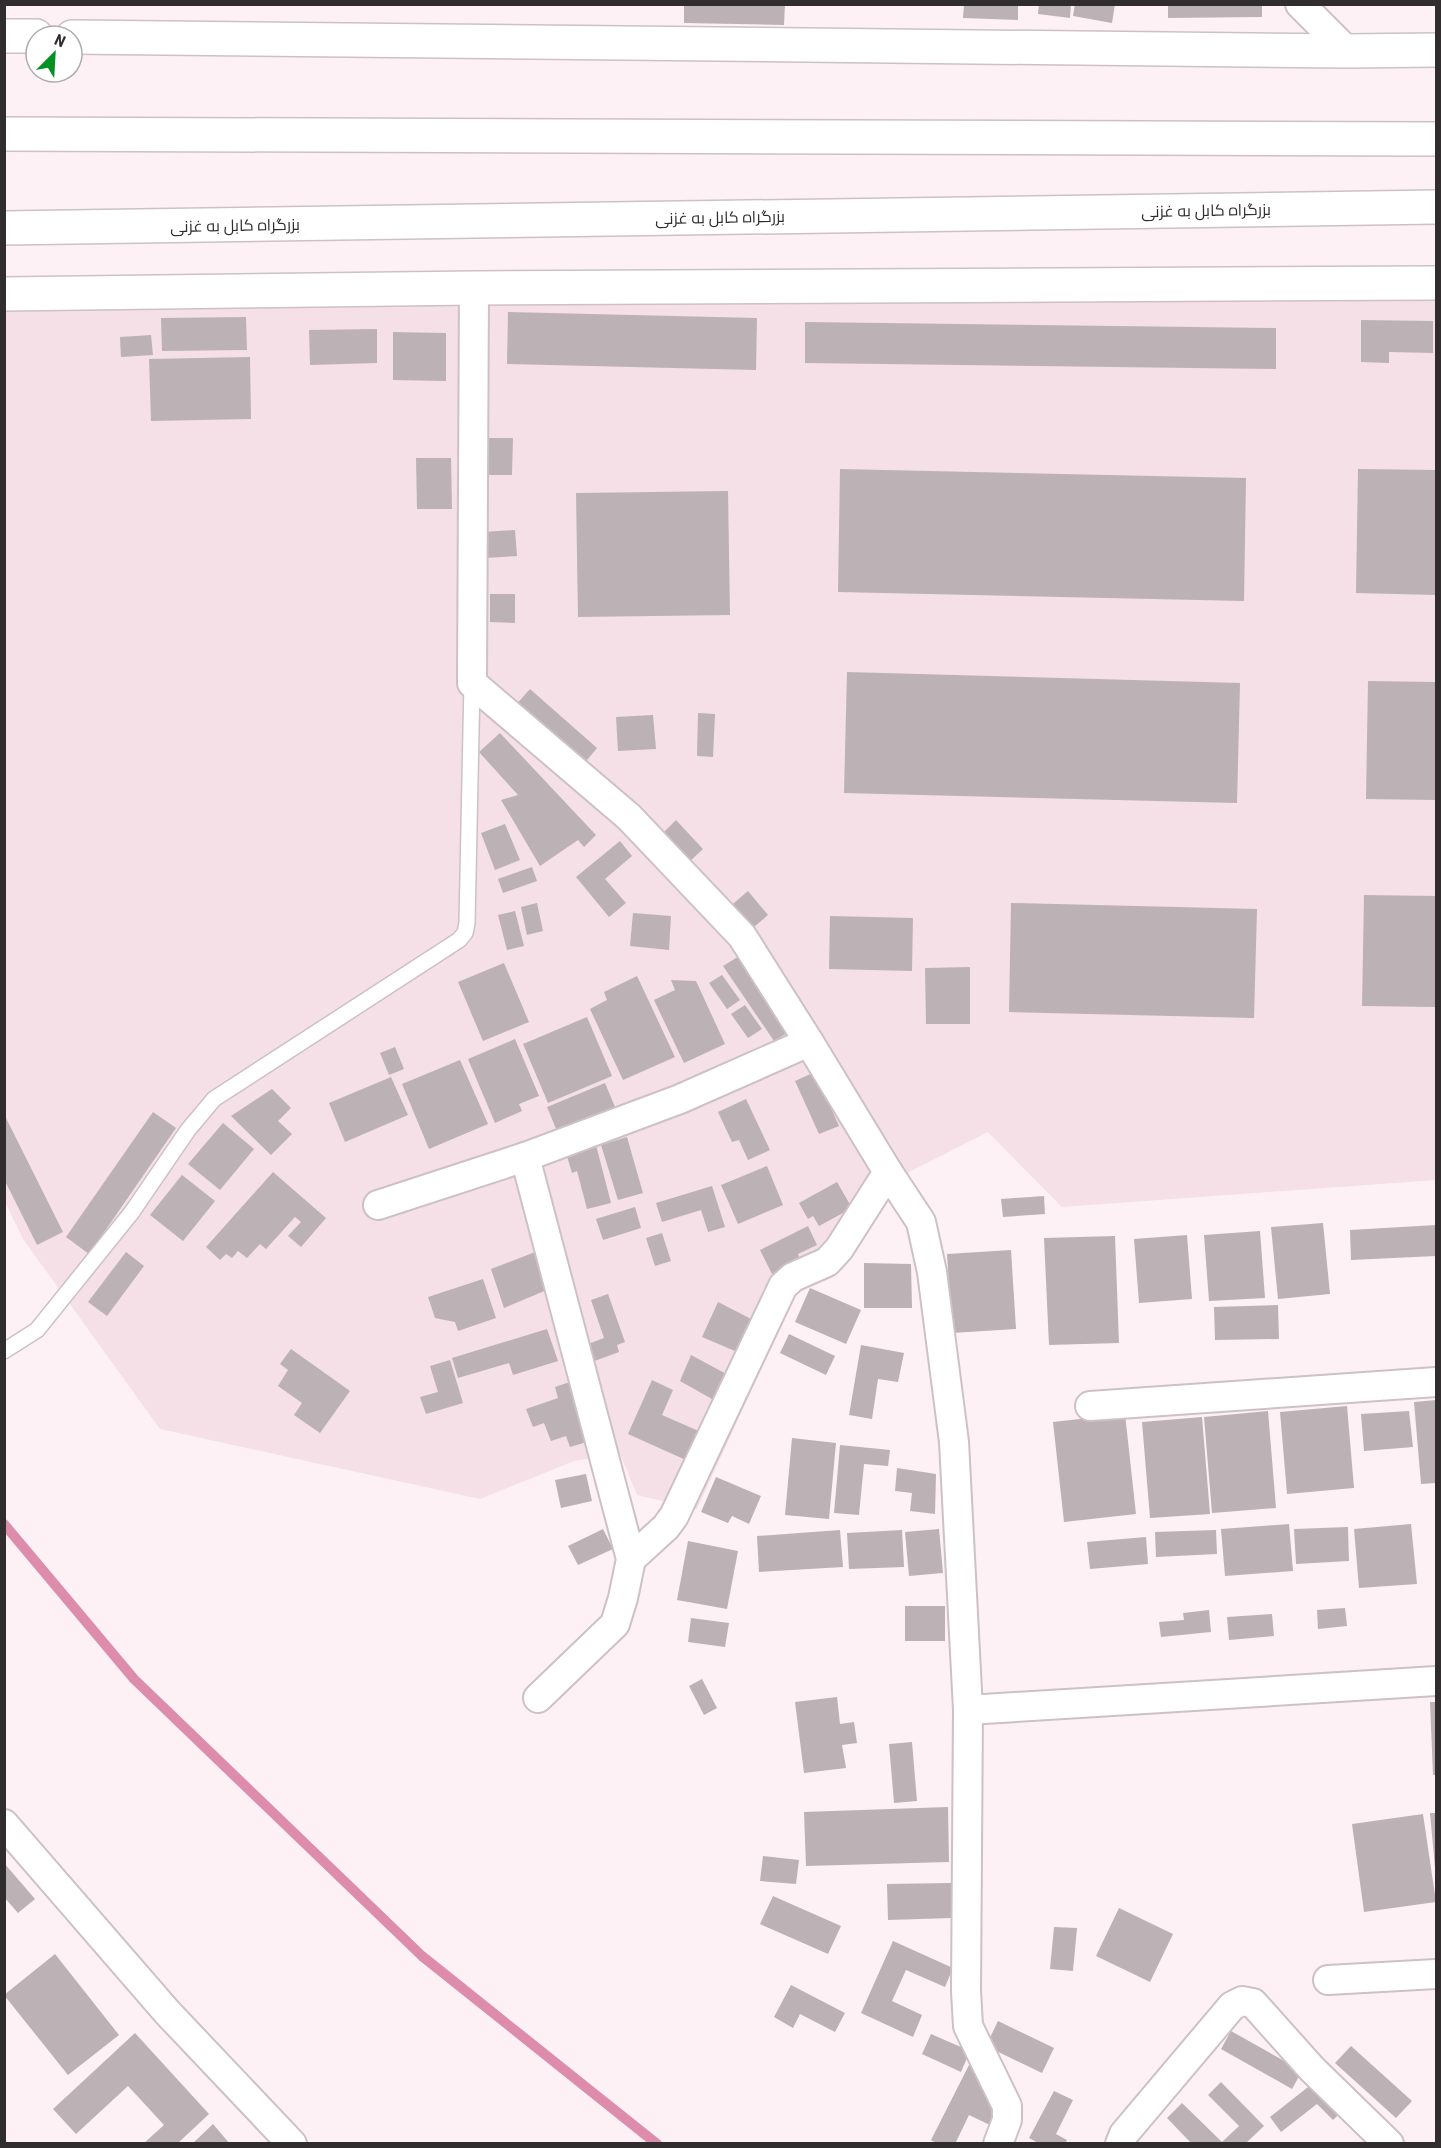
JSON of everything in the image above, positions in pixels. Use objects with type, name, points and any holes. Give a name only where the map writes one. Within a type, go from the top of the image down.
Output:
[{"type":"main road","points":[[4,36],[24,36]]},
{"type":"main road","points":[[84,37],[1347,51],[1437,50]]},
{"type":"main road","points":[[4,134],[1437,139]]},
{"type":"main road","name":"بزرگراه کابل به غزنی","points":[[4,228],[1437,207]]},
{"type":"main road","points":[[4,294],[474,288],[1437,283]]},
{"type":"street","points":[[1300,4],[1347,51]]},
{"type":"street","points":[[474,288],[472,684],[629,817],[741,936],[921,1222],[932,1272],[954,1442],[968,1710],[966,1980],[968,2026],[1007,2106],[1007,2120],[998,2144]]},
{"type":"street","points":[[378,1205],[525,1157],[680,1099],[809,1042]]},
{"type":"street","points":[[525,1157],[631,1559],[615,1624],[538,1698]]},
{"type":"street","points":[[631,1559],[666,1527],[674,1516],[783,1286],[792,1277],[827,1262],[838,1249],[888,1172]]},
{"type":"street","points":[[1090,1406],[1437,1382]]},
{"type":"street","points":[[968,1710],[1437,1681]]},
{"type":"street","points":[[4,1824],[167,2012],[292,2144]]},
{"type":"street","points":[[1328,1980],[1437,1974]]},
{"type":"street","points":[[1120,2144],[1124,2134],[1232,2006],[1242,2001],[1253,2003],[1312,2069],[1389,2144]]},
{"type":"lane","points":[[4,1351],[37,1330],[132,1212],[188,1130],[214,1099],[459,940],[465,933],[468,923],[472,684]]},
{"type":"shaded area","points":[[5,291],[1436,292],[1436,1180],[1062,1207],[988,1132],[891,1181],[800,1284],[697,1509],[637,1495],[620,1454],[574,1461],[480,1499],[160,1429],[23,1239],[5,1202]]},
{"type":"building","points":[[684,4],[785,4],[784,25],[684,23]]},
{"type":"building","points":[[964,4],[1018,4],[1018,20],[963,18]]},
{"type":"building","points":[[1039,4],[1071,4],[1070,18],[1038,14]]},
{"type":"building","points":[[1075,4],[1115,4],[1112,23],[1073,16]]},
{"type":"building","points":[[1168,4],[1262,4],[1262,17],[1168,18]]},
{"type":"building","points":[[508,312],[757,318],[756,370],[507,364]]},
{"type":"building","points":[[246,317],[247,350],[162,351],[161,318]]},
{"type":"building","points":[[1361,320],[1433,321],[1433,353],[1389,352],[1389,363],[1361,362]]},
{"type":"building","points":[[805,322],[1276,328],[1276,369],[805,363]]},
{"type":"building","points":[[377,329],[377,363],[310,365],[309,330]]},
{"type":"building","points":[[393,332],[446,333],[446,381],[393,380]]},
{"type":"building","points":[[151,335],[153,355],[121,357],[120,337]]},
{"type":"building","points":[[250,357],[251,419],[151,421],[149,359]]},
{"type":"building","points":[[489,438],[513,438],[512,475],[489,475]]},
{"type":"building","points":[[416,458],[451,458],[452,509],[417,509]]},
{"type":"building","points":[[840,469],[1246,478],[1244,601],[838,592]]},
{"type":"building","points":[[1358,469],[1436,470],[1436,595],[1356,593]]},
{"type":"building","points":[[728,491],[730,615],[578,617],[576,493]]},
{"type":"building","points":[[515,530],[517,556],[485,558],[483,532]]},
{"type":"building","points":[[490,594],[515,594],[515,623],[490,622]]},
{"type":"building","points":[[847,672],[1240,683],[1237,803],[844,793]]},
{"type":"building","points":[[1368,681],[1436,682],[1436,800],[1366,799]]},
{"type":"building","points":[[530,689],[597,748],[582,766],[514,707]]},
{"type":"building","points":[[698,713],[715,714],[713,757],[697,756]]},
{"type":"building","points":[[653,715],[656,749],[618,751],[616,717]]},
{"type":"building","points":[[500,733],[596,835],[584,847],[578,840],[540,866],[501,800],[518,795],[479,752]]},
{"type":"building","points":[[676,820],[703,849],[688,863],[661,835]]},
{"type":"building","points":[[505,824],[520,860],[495,870],[481,833]]},
{"type":"building","points":[[620,841],[632,856],[605,879],[626,903],[609,917],[576,877]]},
{"type":"building","points":[[532,867],[537,881],[503,893],[498,879]]},
{"type":"building","points":[[748,891],[768,915],[747,933],[727,909]]},
{"type":"building","points":[[1364,895],[1436,896],[1436,1007],[1362,1006]]},
{"type":"building","points":[[537,903],[543,931],[527,935],[521,907]]},
{"type":"building","points":[[1011,903],[1257,909],[1254,1018],[1009,1012]]},
{"type":"building","points":[[515,911],[524,946],[507,950],[498,915]]},
{"type":"building","points":[[633,913],[671,916],[669,950],[630,946]]},
{"type":"building","points":[[830,916],[913,918],[912,971],[829,969]]},
{"type":"building","points":[[741,955],[792,1030],[774,1041],[723,966]]},
{"type":"building","points":[[504,963],[529,1022],[483,1041],[458,982]]},
{"type":"building","points":[[970,967],[970,1024],[926,1024],[925,968]]},
{"type":"building","points":[[722,975],[740,1000],[727,1009],[709,983]]},
{"type":"building","points":[[637,976],[675,1057],[623,1080],[590,1009],[607,1000],[604,992]]},
{"type":"building","points":[[671,980],[696,981],[725,1044],[684,1063],[654,1000],[675,990]]},
{"type":"building","points":[[745,1005],[762,1029],[748,1038],[731,1014]]},
{"type":"building","points":[[587,1017],[612,1076],[548,1103],[523,1044]]},
{"type":"building","points":[[515,1039],[539,1096],[519,1104],[522,1111],[495,1123],[468,1059]]},
{"type":"building","points":[[395,1047],[404,1069],[389,1075],[380,1053]]},
{"type":"building","points":[[460,1060],[488,1124],[429,1149],[402,1084]]},
{"type":"building","points":[[815,1072],[839,1126],[819,1134],[795,1081]]},
{"type":"building","points":[[391,1077],[408,1115],[345,1142],[329,1103]]},
{"type":"building","points":[[605,1083],[615,1107],[557,1131],[547,1107]]},
{"type":"building","points":[[272,1089],[291,1108],[278,1121],[292,1134],[271,1155],[231,1116]]},
{"type":"building","points":[[746,1099],[770,1150],[748,1160],[739,1140],[732,1142],[718,1112]]},
{"type":"building","points":[[153,1112],[176,1128],[89,1254],[66,1237]]},
{"type":"building","points":[[4,1114],[63,1232],[37,1245],[4,1179]]},
{"type":"building","points":[[223,1123],[254,1149],[220,1190],[188,1164]]},
{"type":"building","points":[[627,1137],[643,1193],[618,1200],[601,1145]]},
{"type":"building","points":[[596,1145],[611,1203],[587,1209],[577,1171],[572,1173],[566,1153]]},
{"type":"building","points":[[767,1166],[783,1205],[738,1224],[721,1185]]},
{"type":"building","points":[[273,1172],[326,1218],[301,1247],[288,1236],[301,1222],[295,1217],[266,1249],[260,1244],[247,1258],[238,1251],[232,1258],[226,1254],[220,1260],[206,1247]]},
{"type":"building","points":[[182,1175],[215,1201],[183,1241],[150,1215]]},
{"type":"building","points":[[837,1182],[852,1208],[819,1226],[813,1216],[808,1219],[799,1203]]},
{"type":"building","points":[[712,1186],[725,1227],[708,1232],[701,1210],[662,1222],[656,1203]]},
{"type":"building","points":[[1044,1196],[1045,1214],[1003,1217],[1001,1199]]},
{"type":"building","points":[[635,1207],[641,1228],[603,1240],[596,1219]]},
{"type":"building","points":[[1323,1223],[1330,1294],[1278,1299],[1271,1227]]},
{"type":"building","points":[[1436,1225],[1436,1256],[1351,1260],[1350,1230]]},
{"type":"building","points":[[808,1226],[817,1245],[798,1254],[802,1265],[774,1278],[760,1250]]},
{"type":"building","points":[[1260,1231],[1265,1298],[1209,1301],[1204,1235]]},
{"type":"building","points":[[662,1233],[671,1261],[655,1266],[646,1238]]},
{"type":"building","points":[[1187,1235],[1192,1299],[1139,1303],[1134,1239]]},
{"type":"building","points":[[1115,1236],[1119,1343],[1049,1345],[1044,1238]]},
{"type":"building","points":[[543,1249],[554,1287],[504,1308],[491,1269]]},
{"type":"building","points":[[1011,1250],[1016,1329],[952,1333],[947,1254]]},
{"type":"building","points":[[126,1252],[144,1266],[107,1316],[88,1302]]},
{"type":"building","points":[[864,1263],[911,1264],[912,1308],[864,1308]]},
{"type":"building","points":[[483,1279],[496,1318],[458,1331],[455,1322],[435,1318],[428,1297]]},
{"type":"building","points":[[810,1288],[861,1310],[846,1344],[795,1322]]},
{"type":"building","points":[[608,1294],[625,1342],[617,1345],[619,1352],[589,1363],[583,1346],[604,1338],[591,1300]]},
{"type":"building","points":[[718,1302],[757,1322],[742,1354],[702,1337]]},
{"type":"building","points":[[1278,1305],[1279,1339],[1215,1340],[1214,1307]]},
{"type":"building","points":[[547,1329],[558,1361],[513,1375],[509,1363],[458,1378],[452,1358]]},
{"type":"building","points":[[789,1334],[835,1356],[826,1375],[780,1353]]},
{"type":"building","points":[[861,1345],[904,1353],[898,1382],[878,1379],[872,1419],[849,1415]]},
{"type":"building","points":[[291,1349],[350,1391],[320,1433],[294,1415],[302,1403],[278,1386],[288,1370],[280,1364]]},
{"type":"building","points":[[691,1355],[732,1377],[719,1403],[680,1381]]},
{"type":"building","points":[[450,1360],[463,1403],[426,1414],[420,1397],[438,1392],[430,1366]]},
{"type":"building","points":[[652,1380],[673,1390],[662,1415],[701,1432],[688,1461],[628,1434]]},
{"type":"building","points":[[570,1382],[590,1441],[570,1447],[566,1436],[551,1441],[544,1423],[533,1427],[526,1409],[558,1398],[555,1387]]},
{"type":"building","points":[[1436,1400],[1436,1483],[1421,1484],[1414,1402]]},
{"type":"building","points":[[1347,1406],[1354,1488],[1287,1494],[1280,1412]]},
{"type":"building","points":[[1268,1411],[1276,1508],[1212,1513],[1204,1417]]},
{"type":"building","points":[[1409,1411],[1413,1447],[1364,1451],[1361,1414]]},
{"type":"building","points":[[1125,1414],[1136,1514],[1064,1522],[1053,1422]]},
{"type":"building","points":[[1202,1417],[1210,1514],[1150,1518],[1142,1422]]},
{"type":"building","points":[[792,1438],[836,1443],[829,1519],[785,1515]]},
{"type":"building","points":[[840,1445],[890,1450],[888,1466],[864,1464],[859,1515],[834,1513]]},
{"type":"building","points":[[897,1468],[936,1474],[935,1514],[910,1511],[912,1493],[895,1491]]},
{"type":"building","points":[[586,1474],[592,1501],[561,1508],[555,1480]]},
{"type":"building","points":[[716,1477],[761,1496],[749,1524],[732,1516],[728,1523],[701,1512]]},
{"type":"building","points":[[1289,1524],[1293,1571],[1225,1576],[1221,1529]]},
{"type":"building","points":[[1411,1524],[1417,1584],[1359,1588],[1354,1529]]},
{"type":"building","points":[[1348,1527],[1349,1561],[1296,1564],[1294,1529]]},
{"type":"building","points":[[603,1529],[613,1549],[578,1565],[568,1546]]},
{"type":"building","points":[[939,1529],[943,1573],[909,1576],[905,1532]]},
{"type":"building","points":[[840,1530],[843,1567],[759,1572],[757,1536]]},
{"type":"building","points":[[902,1530],[904,1567],[849,1569],[847,1533]]},
{"type":"building","points":[[1216,1530],[1217,1554],[1156,1557],[1155,1532]]},
{"type":"building","points":[[1146,1537],[1148,1564],[1090,1569],[1087,1542]]},
{"type":"building","points":[[688,1541],[738,1551],[727,1609],[677,1600]]},
{"type":"building","points":[[905,1606],[945,1606],[945,1641],[905,1641]]},
{"type":"building","points":[[1345,1608],[1347,1626],[1318,1629],[1317,1610]]},
{"type":"building","points":[[1209,1610],[1211,1632],[1161,1637],[1159,1622],[1184,1620],[1183,1613]]},
{"type":"building","points":[[1272,1614],[1274,1636],[1229,1640],[1227,1617]]},
{"type":"building","points":[[691,1618],[729,1623],[725,1647],[688,1642]]},
{"type":"building","points":[[702,1679],[717,1708],[704,1715],[689,1686]]},
{"type":"building","points":[[837,1697],[840,1724],[854,1722],[857,1743],[842,1745],[846,1768],[804,1773],[795,1702]]},
{"type":"building","points":[[1430,1702],[1436,1702],[1436,1775],[1433,1775]]},
{"type":"building","points":[[912,1742],[917,1801],[894,1803],[889,1744]]},
{"type":"building","points":[[948,1807],[949,1862],[806,1866],[804,1812]]},
{"type":"building","points":[[1430,1813],[1436,1813],[1436,1868],[1435,1868]]},
{"type":"building","points":[[1423,1814],[1436,1902],[1364,1912],[1352,1824]]},
{"type":"building","points":[[763,1856],[799,1860],[796,1884],[760,1881]]},
{"type":"building","points":[[4,1863],[35,1899],[18,1913],[4,1897]]},
{"type":"building","points":[[951,1883],[952,1918],[888,1920],[887,1884]]},
{"type":"building","points":[[773,1896],[841,1926],[828,1954],[760,1924]]},
{"type":"building","points":[[1119,1908],[1173,1934],[1150,1982],[1096,1956]]},
{"type":"building","points":[[1054,1927],[1077,1928],[1073,1971],[1050,1969]]},
{"type":"building","points":[[893,1941],[953,1968],[945,1987],[906,1970],[892,2001],[922,2015],[913,2037],[861,2013]]},
{"type":"building","points":[[55,1954],[119,2035],[68,2075],[4,1995]]},
{"type":"building","points":[[791,1985],[845,2013],[835,2032],[800,2014],[793,2028],[774,2017]]},
{"type":"building","points":[[998,2021],[1054,2048],[1042,2073],[986,2046]]},
{"type":"building","points":[[1231,2031],[1302,2071],[1292,2089],[1221,2049]]},
{"type":"building","points":[[135,2033],[209,2114],[177,2144],[143,2144],[164,2125],[128,2086],[76,2134],[53,2109]]},
{"type":"building","points":[[931,2034],[970,2051],[961,2072],[922,2054]]},
{"type":"building","points":[[1351,2046],[1412,2101],[1396,2118],[1335,2063]]},
{"type":"building","points":[[969,2065],[975,2068],[995,2113],[990,2125],[969,2115],[955,2144],[938,2144],[931,2140]]},
{"type":"building","points":[[1317,2080],[1345,2108],[1333,2120],[1317,2104],[1281,2132],[1270,2117]]},
{"type":"building","points":[[1221,2082],[1264,2126],[1245,2144],[1192,2144],[1167,2118],[1182,2103],[1222,2142],[1239,2126],[1208,2095]]},
{"type":"building","points":[[1054,2091],[1073,2100],[1056,2134],[1067,2140],[1065,2144],[1040,2144],[1029,2138]]},
{"type":"building","points":[[213,2124],[230,2144],[192,2144]]},
{"type":"waterway","points":[[4,1524],[134,1679],[422,1956],[657,2144]]}]
